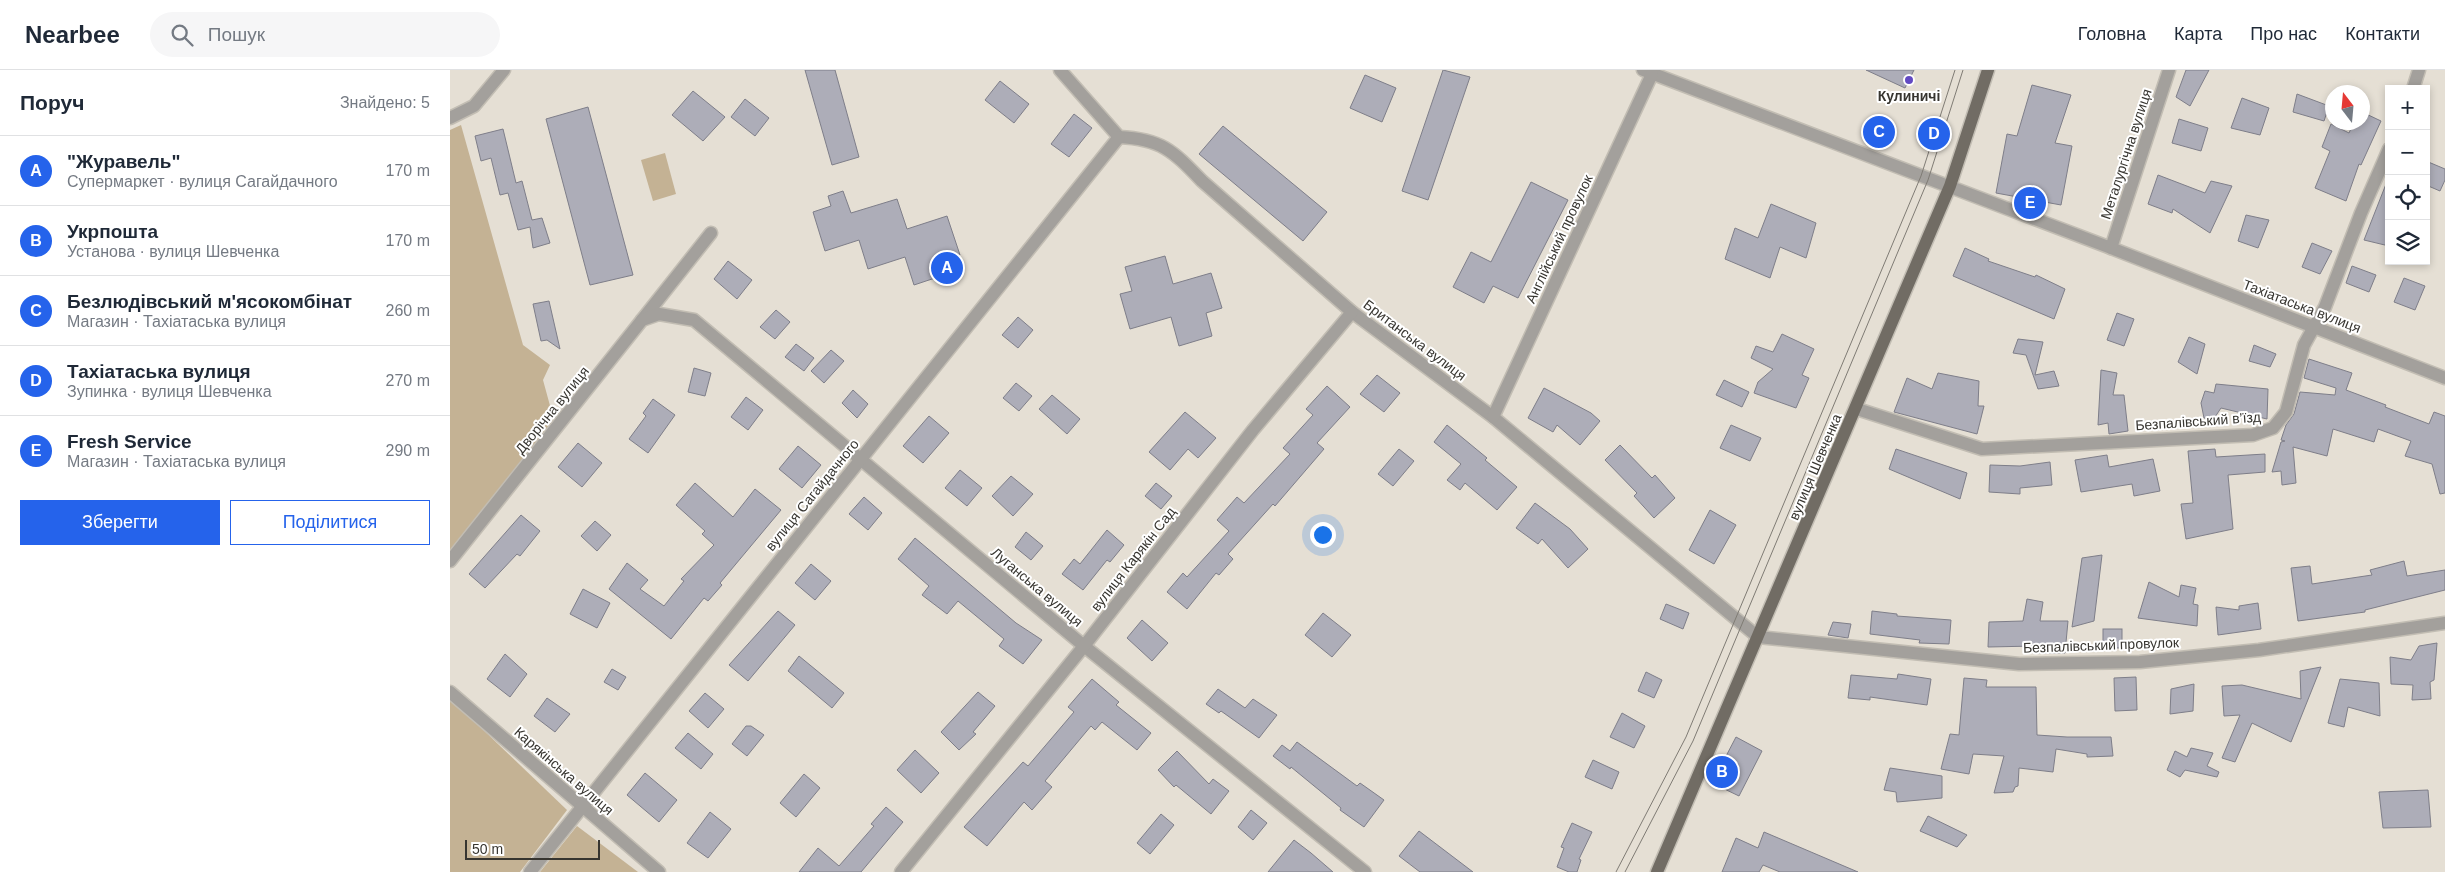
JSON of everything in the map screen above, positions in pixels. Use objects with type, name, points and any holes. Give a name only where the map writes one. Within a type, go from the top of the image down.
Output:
[{"type":"main road","name":"вулиця Шевченка","points":[[1657,872],[1857,408],[1950,186],[1988,70]]},
{"type":"street","points":[[450,118],[474,106],[504,70]]},
{"type":"street","points":[[1060,70],[1119,137]]},
{"type":"street","name":"Металургічна вулиця","points":[[2111,248],[2169,70]]},
{"type":"street","points":[[2413,85],[2419,70]]},
{"type":"street","name":"Тахіатаська вулиця","points":[[1648,72],[2315,326],[2445,378]]},
{"type":"street","name":"Англійський провулок","points":[[1493,417],[1648,72]]},
{"type":"street","name":"Британська вулиця","points":[[1119,137],[1142,138],[1163,145],[1175,154],[1202,181],[1352,312],[1493,417],[1758,637]]},
{"type":"street","name":"вулиця Сагайдачного","points":[[530,872],[1119,137]]},
{"type":"street","name":"Безпалівський в’їзд","points":[[1857,408],[1982,449],[2264,433],[2273,428],[2286,412],[2304,345],[2325,307],[2361,213],[2385,158]]},
{"type":"street","name":"Дворічна вулиця","points":[[450,561],[711,233]]},
{"type":"street","name":"вулиця Карякін Сад","points":[[901,872],[1084,646],[1253,430],[1352,312]]},
{"type":"street","name":"Луганська вулиця","points":[[642,320],[659,314],[694,320],[1084,646],[1365,872]]},
{"type":"street","name":"Безпалівський провулок","points":[[1758,637],[2019,664],[2130,662],[2259,650],[2445,623]]},
{"type":"street","name":"Карякінська вулиця","points":[[450,692],[581,807],[659,872]]},
{"type":"shaded area","points":[[461,125],[523,345],[550,365],[543,380],[555,424],[450,555],[450,130]]},
{"type":"shaded area","points":[[665,153],[676,194],[653,201],[641,160]]},
{"type":"shaded area","points":[[450,698],[567,810],[520,872],[450,872]]},
{"type":"shaded area","points":[[577,826],[638,872],[540,872]]},
{"type":"building","points":[[805,70],[835,70],[859,157],[832,165]]},
{"type":"building","points":[[1443,70],[1470,77],[1428,200],[1402,191]]},
{"type":"building","points":[[1866,70],[1914,70],[1905,88]]},
{"type":"building","points":[[2186,70],[2209,70],[2190,106],[2176,97]]},
{"type":"building","points":[[1365,75],[1396,88],[1382,122],[1350,108]]},
{"type":"building","points":[[1000,81],[1029,104],[1014,123],[985,100]]},
{"type":"building","points":[[2032,85],[2071,95],[2055,143],[2072,146],[2061,205],[1996,193],[2007,134],[2017,136]]},
{"type":"building","points":[[693,91],[725,117],[703,141],[672,115]]},
{"type":"building","points":[[2297,94],[2325,104],[2324,121],[2293,112]]},
{"type":"building","points":[[2242,98],[2269,108],[2260,135],[2231,128]]},
{"type":"building","points":[[745,99],[769,118],[755,136],[731,117]]},
{"type":"building","points":[[588,107],[633,275],[590,285],[546,119]]},
{"type":"building","points":[[1074,114],[1092,128],[1069,157],[1051,144]]},
{"type":"building","points":[[2370,116],[2381,121],[2361,165],[2359,164],[2346,201],[2315,188],[2330,151],[2322,147],[2329,130],[2343,130],[2349,133],[2350,130],[2370,130]]},
{"type":"building","points":[[2179,119],[2208,128],[2201,151],[2172,143]]},
{"type":"building","points":[[1223,126],[1327,212],[1303,241],[1199,154]]},
{"type":"building","points":[[503,129],[516,183],[522,181],[532,220],[542,218],[550,243],[533,248],[530,227],[518,230],[508,193],[500,195],[491,158],[481,161],[475,136]]},
{"type":"building","points":[[2430,163],[2445,169],[2445,180],[2440,191],[2430,187]]},
{"type":"building","points":[[2158,175],[2205,193],[2211,181],[2232,186],[2210,233],[2173,209],[2172,213],[2148,204]]},
{"type":"building","points":[[1531,182],[1568,200],[1518,298],[1493,286],[1484,303],[1453,287],[1471,252],[1491,262]]},
{"type":"building","points":[[2385,187],[2385,245],[2364,240]]},
{"type":"building","points":[[843,191],[851,213],[897,199],[907,229],[947,216],[960,255],[946,260],[950,273],[914,285],[905,257],[868,269],[859,240],[825,251],[813,212],[831,206],[828,196]]},
{"type":"building","points":[[1771,204],[1816,223],[1806,258],[1780,247],[1770,278],[1725,259],[1735,228],[1758,238]]},
{"type":"building","points":[[2246,215],[2269,220],[2258,248],[2238,241]]},
{"type":"building","points":[[2312,243],[2332,251],[2320,274],[2302,267]]},
{"type":"building","points":[[1965,248],[1989,259],[1988,261],[2035,277],[2036,275],[2065,289],[2054,319],[1953,276]]},
{"type":"building","points":[[1165,256],[1173,284],[1211,273],[1222,308],[1206,313],[1212,336],[1179,346],[1171,317],[1130,329],[1120,294],[1132,291],[1125,267]]},
{"type":"building","points":[[728,261],[752,280],[737,299],[714,279]]},
{"type":"building","points":[[2352,266],[2376,275],[2369,292],[2346,283]]},
{"type":"building","points":[[2404,278],[2425,286],[2415,310],[2394,302]]},
{"type":"building","points":[[549,301],[560,349],[547,340],[541,341],[533,304]]},
{"type":"building","points":[[776,310],[790,322],[775,339],[760,327]]},
{"type":"building","points":[[2117,313],[2134,319],[2124,346],[2107,340]]},
{"type":"building","points":[[1018,317],[1033,330],[1018,348],[1002,335]]},
{"type":"building","points":[[1782,334],[1814,349],[1802,375],[1809,378],[1796,408],[1754,393],[1758,382],[1773,369],[1751,358],[1756,346],[1773,352]]},
{"type":"building","points":[[2189,337],[2205,344],[2197,374],[2178,362]]},
{"type":"building","points":[[2018,339],[2043,342],[2035,375],[2054,371],[2059,386],[2038,389],[2026,355],[2013,353]]},
{"type":"building","points":[[796,344],[814,358],[804,371],[785,357]]},
{"type":"building","points":[[2254,345],[2276,354],[2270,367],[2249,361]]},
{"type":"building","points":[[831,350],[844,361],[824,383],[811,371]]},
{"type":"building","points":[[2309,359],[2352,373],[2346,390],[2386,405],[2385,407],[2429,424],[2434,412],[2445,416],[2445,493],[2440,494],[2432,464],[2405,456],[2411,441],[2378,429],[2374,442],[2333,429],[2327,456],[2293,447],[2296,483],[2282,485],[2281,471],[2272,472],[2281,442],[2285,441],[2281,440],[2286,425],[2294,414],[2300,392],[2335,395],[2336,388],[2304,378]]},
{"type":"building","points":[[694,368],[711,373],[705,396],[688,392]]},
{"type":"building","points":[[2101,370],[2117,373],[2113,395],[2124,395],[2128,431],[2109,434],[2108,423],[2098,425]]},
{"type":"building","points":[[1938,373],[1979,381],[1978,406],[1984,406],[1977,434],[1894,412],[1907,378],[1932,389]]},
{"type":"building","points":[[1377,375],[1400,393],[1384,412],[1360,394]]},
{"type":"building","points":[[1724,380],[1749,392],[1742,407],[1716,395]]},
{"type":"building","points":[[1016,383],[1032,396],[1019,411],[1003,398]]},
{"type":"building","points":[[2216,384],[2268,389],[2267,419],[2221,408],[2213,420],[2204,418],[2201,403],[2205,391],[2214,393]]},
{"type":"building","points":[[1327,386],[1350,407],[1317,443],[1324,449],[1275,506],[1273,504],[1228,554],[1233,559],[1219,575],[1216,573],[1187,609],[1167,592],[1183,573],[1187,577],[1229,531],[1217,520],[1237,497],[1244,503],[1290,454],[1283,448],[1313,415],[1306,409]]},
{"type":"building","points":[[1544,388],[1591,413],[1600,421],[1580,445],[1557,425],[1553,432],[1528,418]]},
{"type":"building","points":[[853,390],[868,404],[857,418],[842,403]]},
{"type":"building","points":[[1052,395],[1080,419],[1067,434],[1039,409]]},
{"type":"building","points":[[746,397],[763,410],[748,430],[731,417]]},
{"type":"building","points":[[653,399],[675,415],[648,453],[629,439],[646,416],[643,413]]},
{"type":"building","points":[[1185,412],[1216,438],[1198,458],[1188,449],[1170,470],[1149,452]]},
{"type":"building","points":[[929,416],[949,433],[923,463],[903,446]]},
{"type":"building","points":[[1447,425],[1487,458],[1485,460],[1517,487],[1497,510],[1465,483],[1460,490],[1447,480],[1461,464],[1434,442]]},
{"type":"building","points":[[1731,425],[1761,438],[1750,461],[1720,448]]},
{"type":"building","points":[[578,443],[602,463],[582,487],[558,467]]},
{"type":"building","points":[[1620,445],[1652,478],[1655,475],[1675,498],[1654,518],[1634,496],[1637,493],[1605,460]]},
{"type":"building","points":[[798,446],[821,465],[802,488],[779,469]]},
{"type":"building","points":[[1399,449],[1414,461],[1393,486],[1378,474]]},
{"type":"building","points":[[1896,449],[1967,473],[1960,499],[1889,469]]},
{"type":"building","points":[[2215,449],[2216,457],[2265,454],[2265,472],[2228,475],[2233,529],[2186,539],[2181,504],[2193,503],[2188,451]]},
{"type":"building","points":[[2107,455],[2109,467],[2153,459],[2160,491],[2134,496],[2132,484],[2081,492],[2075,460]]},
{"type":"building","points":[[2050,462],[2052,485],[2020,488],[2020,494],[1989,492],[1990,465],[2020,466]]},
{"type":"building","points":[[960,470],[982,488],[967,506],[945,488]]},
{"type":"building","points":[[1011,476],[1033,494],[1013,516],[992,496]]},
{"type":"building","points":[[695,483],[733,517],[755,489],[781,510],[720,583],[722,585],[708,601],[704,598],[671,639],[609,589],[627,563],[648,580],[640,589],[664,606],[684,581],[681,579],[714,545],[702,534],[705,531],[676,505]]},
{"type":"building","points":[[1156,483],[1172,496],[1161,509],[1145,496]]},
{"type":"building","points":[[864,497],[882,513],[868,530],[849,514]]},
{"type":"building","points":[[1535,503],[1570,529],[1588,549],[1568,568],[1542,539],[1538,544],[1516,528]]},
{"type":"building","points":[[1710,510],[1736,525],[1714,564],[1689,550]]},
{"type":"building","points":[[521,515],[540,531],[520,556],[517,554],[485,588],[469,574]]},
{"type":"building","points":[[595,521],[611,535],[597,551],[581,536]]},
{"type":"building","points":[[1107,530],[1124,545],[1110,562],[1107,560],[1083,590],[1062,574],[1074,559],[1080,564]]},
{"type":"building","points":[[1026,532],[1043,546],[1031,560],[1015,547]]},
{"type":"building","points":[[915,538],[1016,623],[1042,640],[1023,664],[999,646],[1004,639],[958,601],[947,614],[922,595],[929,586],[898,559]]},
{"type":"building","points":[[2102,555],[2094,621],[2072,627],[2082,558]]},
{"type":"building","points":[[2404,561],[2407,576],[2445,570],[2445,590],[2365,610],[2365,612],[2298,621],[2291,568],[2310,566],[2312,584],[2372,575],[2370,570]]},
{"type":"building","points":[[811,564],[831,581],[815,600],[795,583]]},
{"type":"building","points":[[2149,582],[2179,597],[2181,585],[2196,588],[2193,604],[2198,605],[2197,626],[2138,618]]},
{"type":"building","points":[[583,589],[610,603],[597,628],[570,614]]},
{"type":"building","points":[[2027,599],[2043,602],[2040,621],[2068,621],[2065,653],[2034,653],[2035,646],[1988,647],[1989,622],[2023,621]]},
{"type":"building","points":[[2258,603],[2261,629],[2218,635],[2216,607],[2239,610],[2239,606]]},
{"type":"building","points":[[1666,604],[1689,613],[1683,629],[1660,619]]},
{"type":"building","points":[[778,611],[795,625],[748,681],[729,665]]},
{"type":"building","points":[[1872,611],[1897,614],[1897,616],[1951,620],[1949,644],[1919,643],[1920,640],[1870,634]]},
{"type":"building","points":[[1323,613],[1351,635],[1332,657],[1305,635]]},
{"type":"building","points":[[1142,620],[1168,643],[1152,661],[1127,638]]},
{"type":"building","points":[[1833,622],[1851,624],[1848,638],[1828,635]]},
{"type":"building","points":[[2103,629],[2122,629],[2122,648],[2103,648]]},
{"type":"building","points":[[2437,643],[2434,680],[2430,682],[2431,699],[2412,700],[2413,685],[2391,684],[2390,657],[2411,660],[2419,646]]},
{"type":"building","points":[[505,654],[527,674],[510,697],[487,679]]},
{"type":"building","points":[[799,656],[844,693],[832,708],[788,671]]},
{"type":"building","points":[[2321,667],[2291,742],[2252,723],[2235,762],[2222,758],[2240,715],[2224,716],[2222,686],[2242,685],[2301,699],[2300,671]]},
{"type":"building","points":[[612,669],[626,677],[618,690],[604,682]]},
{"type":"building","points":[[1646,672],[1662,680],[1654,698],[1638,691]]},
{"type":"building","points":[[1898,674],[1931,679],[1927,705],[1870,697],[1870,700],[1848,698],[1851,675],[1897,679]]},
{"type":"building","points":[[2136,677],[2137,710],[2115,711],[2114,678]]},
{"type":"building","points":[[1964,678],[1987,680],[1986,687],[2036,687],[2037,735],[2111,737],[2113,756],[2087,757],[2087,754],[2056,749],[2053,772],[2019,768],[2018,786],[2015,787],[2013,792],[1994,793],[2004,756],[1973,754],[1969,774],[1941,769],[1950,734],[1959,735]]},
{"type":"building","points":[[1092,679],[1119,702],[1116,705],[1151,733],[1137,750],[1102,722],[1095,730],[1091,726],[1045,781],[1052,787],[1032,810],[1024,802],[987,846],[964,827],[1023,762],[1028,766],[1074,712],[1068,707]]},
{"type":"building","points":[[2340,679],[2379,683],[2380,716],[2348,707],[2344,727],[2328,723]]},
{"type":"building","points":[[2194,684],[2193,711],[2170,714],[2171,689]]},
{"type":"building","points":[[1218,689],[1245,708],[1253,699],[1277,715],[1259,738],[1221,711],[1219,713],[1206,704]]},
{"type":"building","points":[[978,692],[995,706],[973,732],[976,734],[959,750],[941,732]]},
{"type":"building","points":[[705,693],[724,709],[708,728],[689,711]]},
{"type":"building","points":[[547,698],[570,714],[555,732],[534,716]]},
{"type":"building","points":[[1622,713],[1645,726],[1634,748],[1610,737]]},
{"type":"building","points":[[746,726],[751,726],[764,735],[747,756],[732,744]]},
{"type":"building","points":[[688,733],[713,754],[701,769],[675,748]]},
{"type":"building","points":[[1736,737],[1762,751],[1739,796],[1712,783]]},
{"type":"building","points":[[1297,742],[1357,786],[1360,783],[1384,800],[1364,827],[1340,810],[1341,808],[1291,767],[1290,769],[1273,756],[1282,745],[1290,751]]},
{"type":"building","points":[[2191,748],[2213,753],[2207,766],[2219,772],[2217,777],[2185,770],[2180,777],[2167,770],[2175,751],[2187,757]]},
{"type":"building","points":[[915,750],[939,773],[921,793],[897,770]]},
{"type":"building","points":[[1177,751],[1209,784],[1213,779],[1229,791],[1211,814],[1176,785],[1174,787],[1158,770]]},
{"type":"building","points":[[1593,760],[1619,772],[1612,789],[1585,777]]},
{"type":"building","points":[[1890,768],[1942,776],[1942,798],[1897,802],[1896,792],[1884,790]]},
{"type":"building","points":[[645,773],[677,800],[659,822],[627,795]]},
{"type":"building","points":[[804,774],[820,788],[796,817],[780,803]]},
{"type":"building","points":[[2428,790],[2431,827],[2383,828],[2379,792]]},
{"type":"building","points":[[886,807],[903,822],[861,872],[799,872],[818,848],[839,866],[874,826],[871,824]]},
{"type":"building","points":[[1251,810],[1267,823],[1253,840],[1238,827]]},
{"type":"building","points":[[710,812],[731,829],[708,858],[687,843]]},
{"type":"building","points":[[1161,814],[1174,825],[1150,854],[1137,843]]},
{"type":"building","points":[[1928,816],[1967,835],[1957,847],[1920,831]]},
{"type":"building","points":[[1572,823],[1592,832],[1579,859],[1581,860],[1577,872],[1569,872],[1557,867],[1564,848],[1561,847]]},
{"type":"building","points":[[1419,831],[1473,872],[1420,872],[1399,856]]},
{"type":"building","points":[[1764,832],[1858,872],[1780,872],[1763,865],[1759,872],[1722,872],[1736,838],[1758,848]]},
{"type":"building","points":[[1294,840],[1311,853],[1333,872],[1268,872]]},
{"type":"tram line","points":[[1616,872],[1686,737],[1921,176],[1955,70]]},
{"type":"tram line","points":[[1625,872],[1693,741],[1928,180],[1963,70]]},
{"type":"place","name":"Кулиничі","points":[[1909,80]]},
{"type":"place","name":"Безлюдівський м'ясокомбінат","points":[[1879,132]]},
{"type":"place","name":"Тахіатаська вулиця","points":[[1934,134]]},
{"type":"place","name":"Fresh Service","points":[[2030,203]]},
{"type":"place","name":"\"Журавель\"","points":[[947,268]]},
{"type":"place","name":"Укрпошта","points":[[1722,772]]}]
